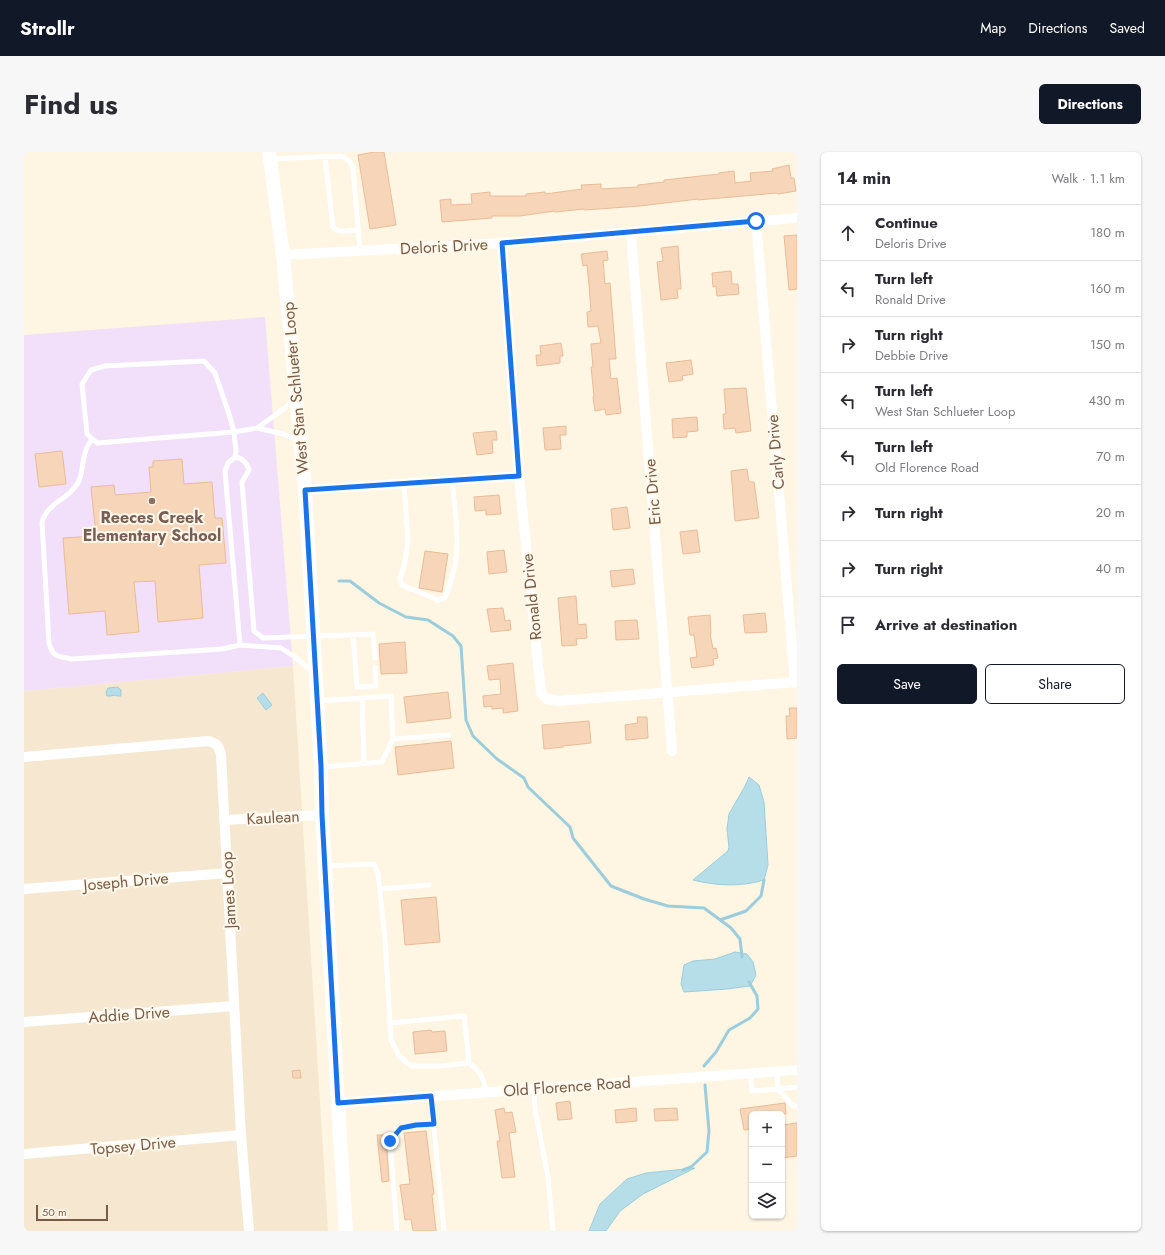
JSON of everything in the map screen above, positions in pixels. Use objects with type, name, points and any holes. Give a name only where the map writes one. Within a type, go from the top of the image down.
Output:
[{"type":"main road","name":"West Stan Schlueter Loop","points":[[269,156],[283,255],[295,397],[305,490],[346,1231]]},
{"type":"street","name":"Deloris Drive","points":[[283,255],[502,243],[797,218]]},
{"type":"street","name":"Carly Drive","points":[[756,221],[796,682]]},
{"type":"street","name":"Eric Drive","points":[[631,232],[672,751]]},
{"type":"street","name":"Ronald Drive","points":[[502,243],[519,476],[541,693],[547,699],[558,701],[668,691],[796,682]]},
{"type":"street","points":[[305,490],[519,476]]},
{"type":"street","name":"James Loop","points":[[24,756],[208,741],[214,742],[219,746],[221,755],[228,872],[241,1135],[248,1231]]},
{"type":"street","name":"Kaulean","points":[[224,820],[322,815]]},
{"type":"street","name":"Joseph Drive","points":[[24,889],[228,872]]},
{"type":"street","name":"Addie Drive","points":[[24,1022],[234,1006]]},
{"type":"street","name":"Old Florence Road","points":[[338,1103],[797,1070]]},
{"type":"street","name":"Topsey Drive","points":[[24,1154],[241,1135]]},
{"type":"lane","points":[[269,156],[341,156],[347,158],[353,168],[360,251]]},
{"type":"lane","points":[[324,157],[332,227],[339,231],[358,230]]},
{"type":"lane","points":[[240,645],[225,471],[228,463],[235,457],[236,451],[234,432],[215,373],[204,361],[105,366],[91,370],[82,384],[87,434],[97,443],[234,432],[257,428],[283,434],[300,441]]},
{"type":"lane","points":[[257,428],[285,408],[295,397]]},
{"type":"lane","points":[[92,439],[86,449],[79,482],[74,489],[49,509],[42,522],[49,643],[53,653],[55,655],[72,659],[222,649],[240,645],[281,648],[316,674]]},
{"type":"lane","points":[[235,457],[244,461],[249,470],[242,482],[254,631],[262,638],[373,634],[375,658]]},
{"type":"lane","points":[[404,483],[408,542],[400,579],[402,586],[438,600],[445,598],[450,584],[458,547],[452,480]]},
{"type":"lane","points":[[353,635],[356,687],[376,686],[375,667]]},
{"type":"lane","points":[[317,701],[391,696],[393,739],[382,762],[321,766]]},
{"type":"lane","points":[[362,698],[364,763]]},
{"type":"lane","points":[[393,739],[449,735]]},
{"type":"lane","points":[[325,866],[374,864],[378,873],[385,939],[391,1040],[399,1056],[411,1066],[440,1066],[469,1063],[479,1071],[485,1085],[485,1092]]},
{"type":"lane","points":[[380,889],[429,885]]},
{"type":"lane","points":[[390,1023],[464,1016],[469,1063]]},
{"type":"lane","points":[[777,1071],[778,1089],[793,1106],[797,1106]]},
{"type":"lane","points":[[750,1073],[752,1091],[797,1087]]},
{"type":"lane","points":[[534,1089],[535,1109],[548,1177],[553,1231]]},
{"type":"lane","points":[[431,1096],[444,1231]]},
{"type":"lane","points":[[397,1231],[390,1141],[401,1128],[434,1124]]},
{"type":"shaded area","name":"Reeces Creek Elementary School","points":[[265,317],[293,666],[24,691],[24,335]]},
{"type":"shaded area","points":[[293,666],[328,1231],[24,1231],[24,691]]},
{"type":"water","points":[[118,687],[121,690],[121,696],[107,696],[106,692],[108,688]]},
{"type":"water","points":[[263,693],[272,705],[266,710],[257,698]]},
{"type":"water","points":[[749,777],[759,785],[764,802],[768,865],[764,880],[746,884],[728,885],[711,884],[693,880],[728,851],[727,829],[729,814]]},
{"type":"water","points":[[735,952],[747,954],[753,962],[756,975],[750,986],[684,992],[681,984],[684,965],[693,961],[715,959]]},
{"type":"water","points":[[695,1168],[643,1194],[620,1211],[606,1231],[589,1231],[600,1204],[627,1179],[646,1173]]},
{"type":"building","points":[[384,152],[396,225],[370,229],[358,155]]},
{"type":"building","points":[[789,165],[791,178],[794,178],[796,191],[778,194],[698,199],[640,206],[555,211],[520,216],[492,216],[492,218],[442,222],[440,200],[451,199],[451,205],[472,204],[471,194],[490,192],[490,196],[526,196],[526,194],[545,192],[545,194],[582,189],[581,185],[601,184],[601,189],[638,187],[638,185],[664,182],[664,180],[734,171],[735,183],[751,181],[750,173],[773,171],[772,169]]},
{"type":"building","points":[[797,235],[797,289],[789,290],[784,236]]},
{"type":"building","points":[[678,246],[681,289],[677,289],[678,298],[661,300],[657,262],[663,261],[661,248]]},
{"type":"building","points":[[607,251],[608,260],[603,261],[605,284],[610,283],[616,359],[609,359],[611,379],[617,378],[621,413],[606,415],[605,409],[595,411],[591,367],[593,367],[591,344],[601,343],[598,326],[588,327],[587,312],[591,311],[589,285],[587,265],[583,266],[581,254]]},
{"type":"building","points":[[731,271],[732,284],[738,284],[739,294],[717,296],[716,286],[713,287],[712,273]]},
{"type":"building","points":[[561,343],[563,356],[560,356],[560,363],[537,366],[536,355],[541,355],[540,346]]},
{"type":"building","points":[[691,360],[693,374],[682,376],[683,380],[669,382],[666,363]]},
{"type":"building","points":[[746,388],[751,431],[736,433],[735,428],[724,429],[723,414],[726,414],[724,389]]},
{"type":"building","points":[[697,417],[698,431],[687,432],[687,437],[673,438],[672,419]]},
{"type":"building","points":[[566,426],[566,435],[560,435],[561,449],[545,450],[543,428]]},
{"type":"building","points":[[496,431],[497,440],[492,440],[493,453],[477,455],[473,433]]},
{"type":"building","points":[[62,451],[66,484],[39,487],[35,454]]},
{"type":"building","points":[[182,459],[184,484],[212,482],[215,518],[222,518],[226,563],[199,565],[203,618],[158,622],[155,581],[134,582],[139,632],[107,635],[105,611],[69,614],[63,538],[96,536],[91,487],[114,485],[115,495],[151,492],[149,467],[153,467],[153,461]]},
{"type":"building","points":[[747,469],[749,482],[754,482],[759,518],[735,521],[731,471]]},
{"type":"building","points":[[499,495],[501,514],[486,515],[486,510],[475,511],[474,497]]},
{"type":"building","points":[[627,507],[630,528],[613,530],[611,509]]},
{"type":"building","points":[[697,530],[700,552],[683,554],[680,532]]},
{"type":"building","points":[[504,550],[507,572],[489,574],[487,552]]},
{"type":"building","points":[[425,551],[448,554],[442,592],[419,588]]},
{"type":"building","points":[[633,569],[635,584],[612,587],[610,571]]},
{"type":"building","points":[[576,596],[578,625],[586,624],[587,638],[576,639],[577,645],[562,646],[558,598]]},
{"type":"building","points":[[503,608],[505,621],[510,620],[511,630],[491,632],[487,609]]},
{"type":"building","points":[[765,613],[767,632],[745,633],[743,615]]},
{"type":"building","points":[[710,615],[710,634],[713,649],[716,648],[718,658],[713,659],[714,665],[692,668],[690,658],[697,657],[694,635],[690,635],[688,617]]},
{"type":"building","points":[[637,620],[639,639],[616,640],[615,621]]},
{"type":"building","points":[[405,642],[407,673],[381,674],[379,644]]},
{"type":"building","points":[[513,663],[518,711],[503,713],[503,708],[492,709],[492,706],[484,707],[483,696],[501,694],[500,679],[489,680],[487,666]]},
{"type":"building","points":[[448,692],[451,718],[407,723],[404,697]]},
{"type":"building","points":[[789,708],[797,708],[797,738],[787,739],[786,716],[790,716]]},
{"type":"building","points":[[637,717],[647,717],[648,738],[626,740],[625,725],[638,723]]},
{"type":"building","points":[[589,721],[591,743],[544,749],[542,725]]},
{"type":"building","points":[[451,741],[454,768],[398,775],[395,747]]},
{"type":"building","points":[[436,897],[440,942],[405,945],[401,900]]},
{"type":"building","points":[[431,1030],[432,1032],[445,1031],[447,1051],[415,1054],[413,1032]]},
{"type":"building","points":[[300,1070],[301,1078],[293,1078],[292,1071]]},
{"type":"building","points":[[570,1101],[572,1119],[558,1120],[556,1103]]},
{"type":"building","points":[[785,1103],[786,1114],[785,1111],[749,1111],[749,1129],[744,1130],[740,1109]]},
{"type":"building","points":[[504,1108],[505,1113],[512,1112],[516,1132],[509,1133],[515,1177],[502,1178],[497,1141],[500,1141],[495,1110]]},
{"type":"building","points":[[636,1108],[637,1121],[616,1123],[615,1110]]},
{"type":"building","points":[[677,1108],[678,1120],[655,1121],[654,1109]]},
{"type":"building","points":[[797,1123],[797,1156],[785,1158],[785,1125]]},
{"type":"building","points":[[426,1131],[434,1194],[432,1195],[436,1231],[413,1231],[411,1219],[405,1220],[400,1185],[410,1184],[404,1133]]},
{"type":"building","points":[[377,1135],[386,1135],[389,1181],[382,1182]]},
{"type":"waterway","points":[[339,581],[350,581],[379,603],[406,617],[428,620],[453,636],[461,646],[466,720],[473,736],[497,759],[524,778],[528,787],[570,827],[573,838],[611,886],[644,899],[668,906],[704,908],[731,928],[740,939],[742,957]]},
{"type":"waterway","points":[[720,920],[746,911],[761,896],[764,880]]},
{"type":"waterway","points":[[704,1066],[716,1052],[729,1030],[750,1018],[758,1009],[757,996],[749,982]]},
{"type":"waterway","points":[[683,1170],[691,1167],[707,1152],[709,1131],[705,1085]]},
{"type":"place","name":"Reeces Creek Elementary School","points":[[152,501]]},
{"type":"route","points":[[390,1141],[401,1128],[434,1124],[431,1096],[338,1103],[305,490],[519,476],[502,243],[756,221]]}]
